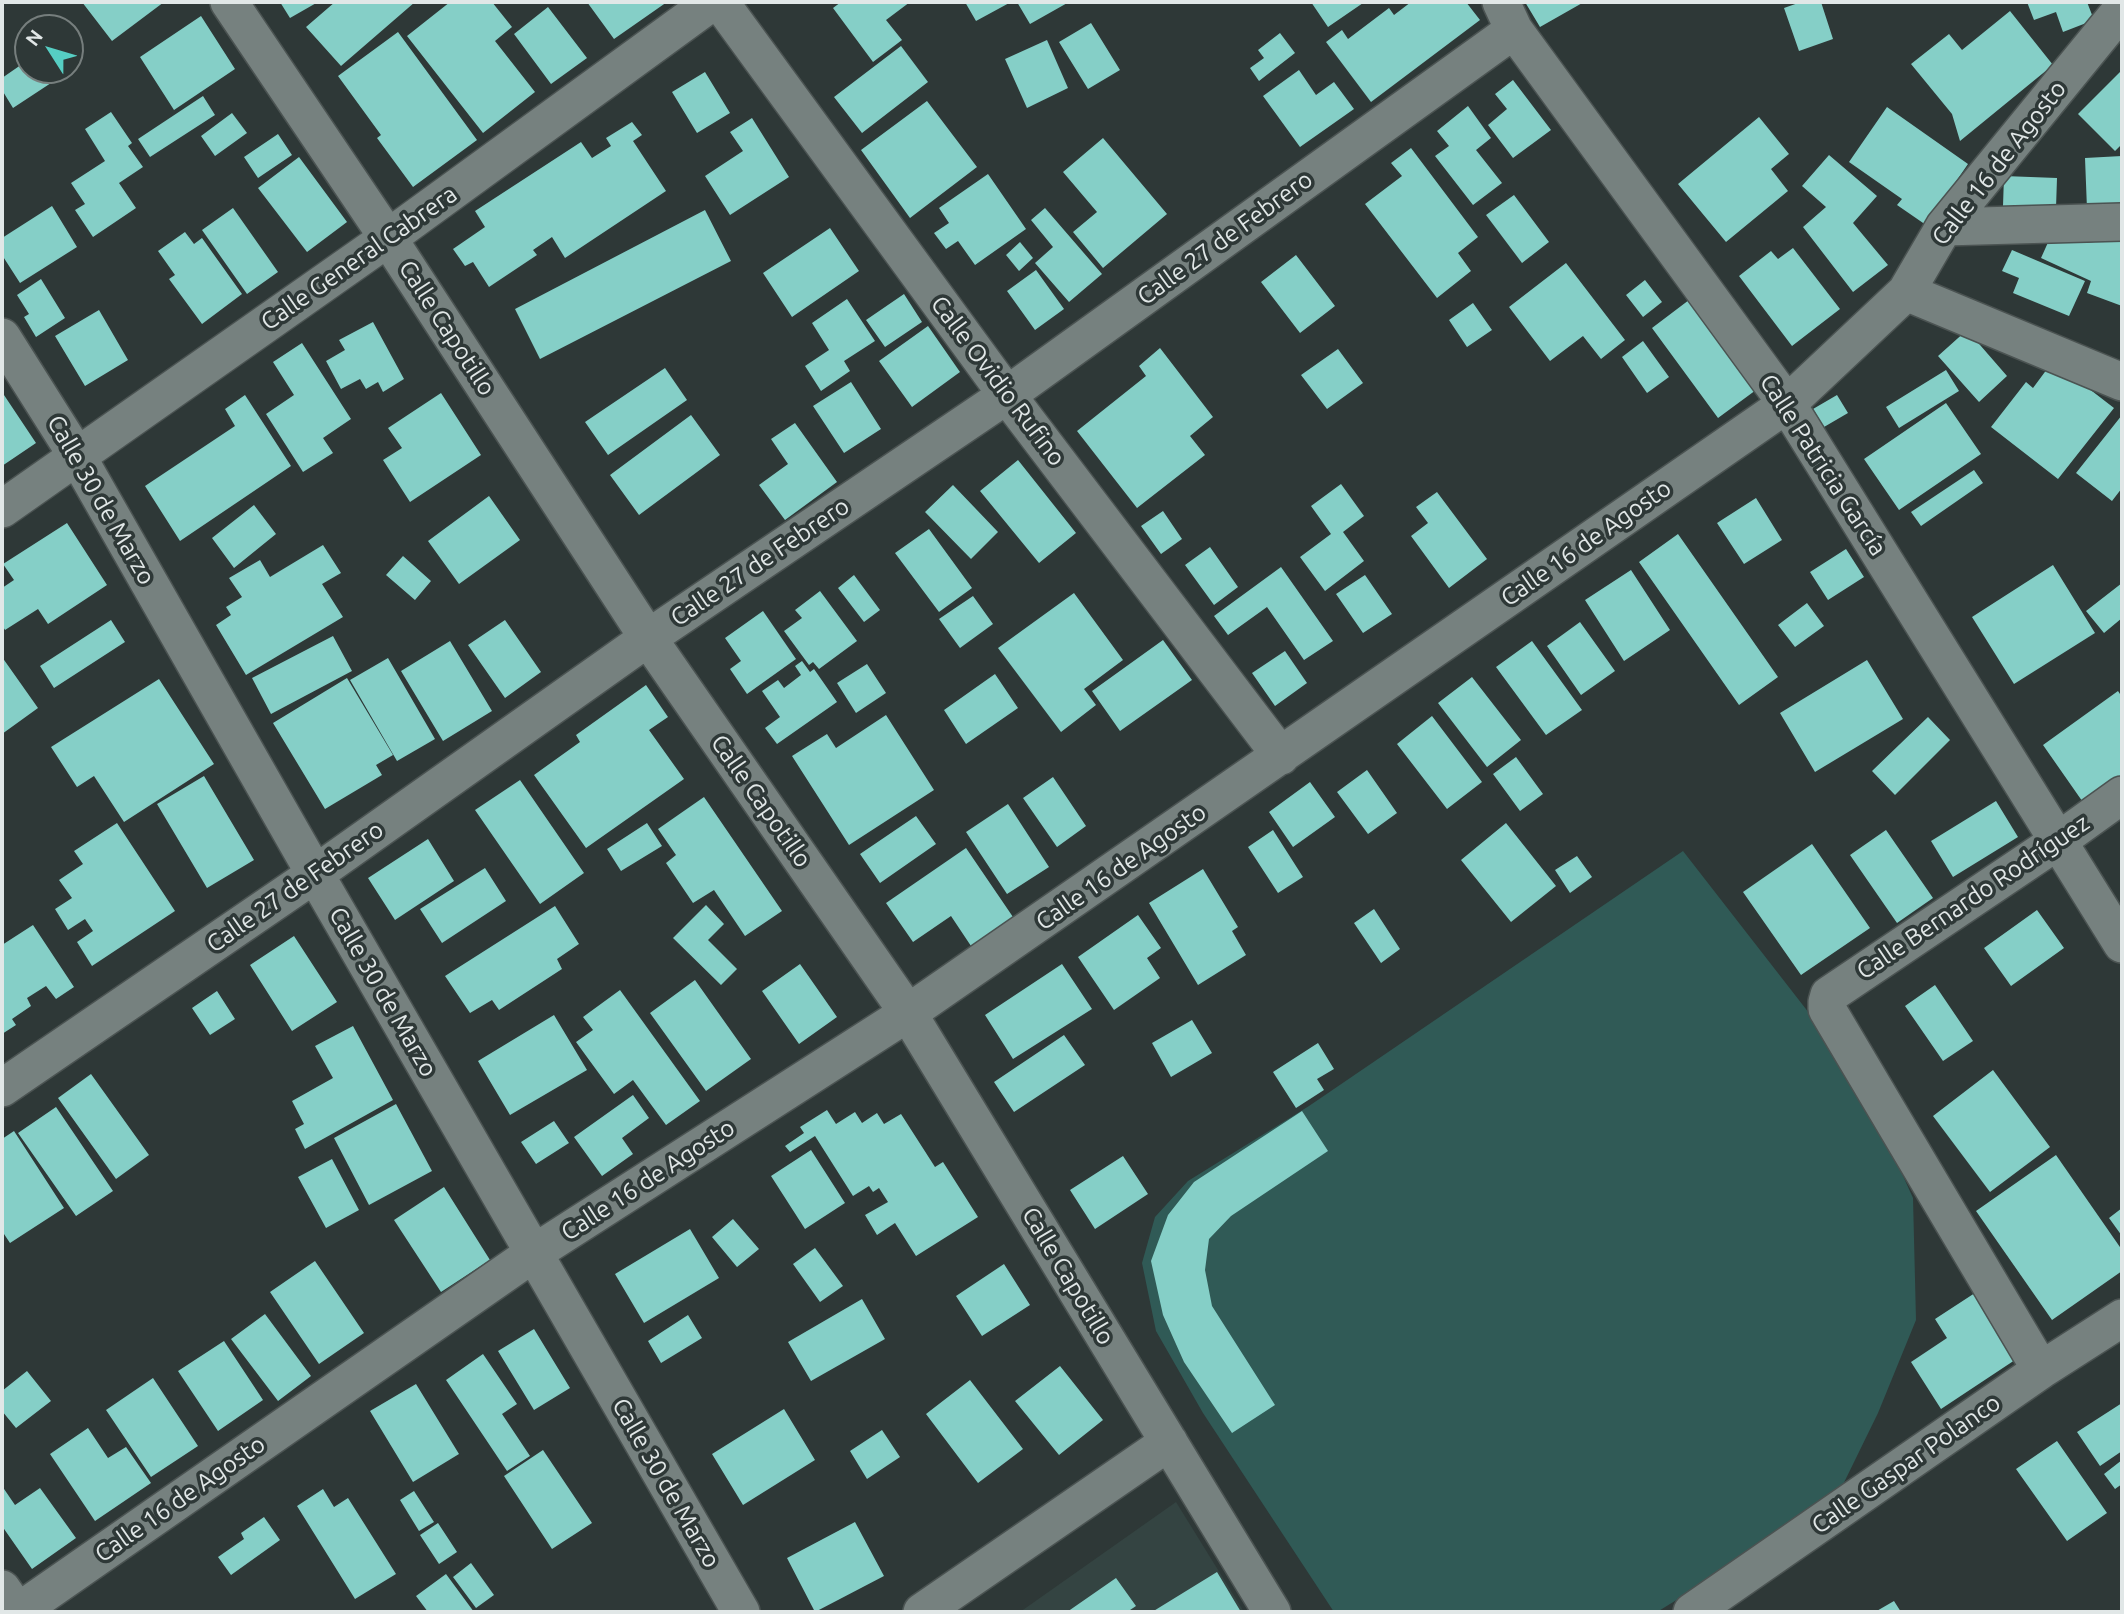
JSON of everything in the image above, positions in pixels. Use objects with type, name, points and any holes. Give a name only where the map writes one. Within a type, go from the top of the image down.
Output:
[{"type":"street","name":"Calle Capotillo","points":[[229,2],[388,238],[648,638],[908,1013],[1272,1612]]},
{"type":"street","name":"Calle General Cabrera","points":[[2,509],[388,238],[712,2]]},
{"type":"street","name":"Calle Ovidio Rufino","points":[[720,2],[1007,396],[1281,756]]},
{"type":"street","name":"Calle 16 de Agosto","points":[[18,1612],[534,1253],[908,1013],[1787,404],[1906,292],[1944,227],[2122,9]]},
{"type":"street","name":"Calle 27 de Febrero","points":[[2,1088],[315,874],[648,638],[1007,396],[1507,16]]},
{"type":"street","name":"Calle Patricia García","points":[[1507,16],[1787,404],[2122,944]]},
{"type":"street","points":[[1944,227],[2122,222]]},
{"type":"street","points":[[1906,292],[2122,382]]},
{"type":"street","name":"Calle 30 de Marzo","points":[[2,337],[77,456],[741,1612]]},
{"type":"street","name":"Calle Bernardo Rodríguez","points":[[2041,1370],[1826,1009],[1829,995],[2122,795]]},
{"type":"street","name":"Calle Gaspar Polanco","points":[[1692,1612],[2041,1370],[2122,1318]]},
{"type":"street","points":[[922,1612],[1169,1442]]},
{"type":"street","points":[[2,1589],[18,1612]]},
{"type":"shaded area","points":[[1683,851],[1858,1076],[1913,1198],[1916,1320],[1878,1413],[1834,1503],[1657,1612],[1334,1612],[1203,1413],[1156,1331],[1142,1263],[1155,1217],[1188,1181],[1309,1106]]},
{"type":"shaded area","points":[[1176,1502],[1244,1612],[1020,1612]]},
{"type":"building","points":[[82,2],[164,2],[112,41]]},
{"type":"building","points":[[280,2],[318,2],[290,18]]},
{"type":"building","points":[[335,2],[415,2],[341,66],[306,27]]},
{"type":"building","points":[[450,2],[492,2],[512,27],[495,41],[535,92],[483,133],[407,36]]},
{"type":"building","points":[[587,2],[667,2],[614,39]]},
{"type":"building","points":[[841,2],[910,2],[886,20],[902,40],[873,62],[833,8]]},
{"type":"building","points":[[965,2],[1011,2],[976,21]]},
{"type":"building","points":[[1017,2],[1069,2],[1030,24]]},
{"type":"building","points":[[1311,2],[1362,2],[1363,3],[1328,27]]},
{"type":"building","points":[[1411,2],[1466,2],[1480,20],[1371,102],[1326,42],[1342,30],[1348,39],[1389,8],[1394,15]]},
{"type":"building","points":[[1525,2],[1584,2],[1540,27]]},
{"type":"building","points":[[1801,2],[1821,2],[1833,39],[1799,51],[1784,8]]},
{"type":"building","points":[[2027,2],[2087,2],[2094,20],[2063,32],[2056,12],[2034,20]]},
{"type":"building","points":[[548,7],[587,58],[551,84],[514,34]]},
{"type":"building","points":[[2010,11],[2053,65],[1960,141],[1952,114],[1911,64],[1949,34],[1962,50]]},
{"type":"building","points":[[201,16],[235,69],[174,110],[140,57]]},
{"type":"building","points":[[1091,23],[1120,70],[1088,89],[1059,42]]},
{"type":"building","points":[[398,32],[477,140],[413,187],[377,138],[381,135],[338,76]]},
{"type":"building","points":[[1280,33],[1295,53],[1259,81],[1250,68],[1264,58],[1258,50]]},
{"type":"building","points":[[1047,40],[1068,88],[1027,108],[1005,59]]},
{"type":"building","points":[[901,46],[928,82],[862,133],[834,97]]},
{"type":"building","points":[[14,70],[14,84],[49,84],[13,108],[2,90],[2,78]]},
{"type":"building","points":[[1299,70],[1316,95],[1334,82],[1354,109],[1300,147],[1263,96]]},
{"type":"building","points":[[2122,70],[2122,144],[2115,151],[2078,114]]},
{"type":"building","points":[[705,72],[730,113],[697,133],[672,92]]},
{"type":"building","points":[[1513,80],[1551,130],[1513,158],[1488,125],[1507,109],[1495,94]]},
{"type":"building","points":[[203,96],[215,115],[150,157],[138,139]]},
{"type":"building","points":[[927,101],[977,167],[910,218],[861,150]]},
{"type":"building","points":[[1468,106],[1491,138],[1476,150],[1502,183],[1473,205],[1435,156],[1449,146],[1437,131]]},
{"type":"building","points":[[1887,107],[1968,164],[1926,225],[1897,205],[1902,199],[1849,162]]},
{"type":"building","points":[[111,112],[132,143],[128,146],[143,167],[119,183],[136,208],[93,237],[75,210],[85,204],[71,183],[105,161],[85,129]]},
{"type":"building","points":[[232,113],[247,133],[215,156],[201,136]]},
{"type":"building","points":[[1759,117],[1789,154],[1771,169],[1788,191],[1726,242],[1678,184]]},
{"type":"building","points":[[752,118],[789,177],[730,215],[705,176],[743,151],[730,132]]},
{"type":"building","points":[[632,122],[642,135],[633,141],[666,191],[565,258],[552,237],[533,250],[537,255],[489,287],[473,262],[465,266],[453,249],[485,227],[475,211],[581,142],[592,158],[611,146],[606,138]]},
{"type":"building","points":[[278,134],[292,155],[258,178],[244,157]]},
{"type":"building","points":[[1103,138],[1167,214],[1103,268],[1073,232],[1097,212],[1063,172]]},
{"type":"building","points":[[1411,148],[1478,237],[1458,253],[1471,271],[1437,298],[1365,204],[1402,176],[1391,163]]},
{"type":"building","points":[[1829,155],[1877,196],[1853,223],[1888,265],[1853,292],[1803,227],[1826,207],[1802,186]]},
{"type":"building","points":[[2122,156],[2122,207],[2087,209],[2085,158]]},
{"type":"building","points":[[299,157],[347,222],[307,252],[258,188]]},
{"type":"building","points":[[988,174],[1026,229],[975,265],[958,241],[946,249],[934,233],[949,223],[939,208]]},
{"type":"building","points":[[2004,176],[2057,178],[2056,208],[2003,206]]},
{"type":"building","points":[[1514,195],[1549,242],[1522,263],[1486,215]]},
{"type":"building","points":[[52,206],[77,247],[20,283],[2,255],[2,238]]},
{"type":"building","points":[[233,208],[278,272],[247,294],[202,230]]},
{"type":"building","points":[[1045,208],[1102,274],[1069,302],[1035,263],[1053,247],[1031,220]]},
{"type":"building","points":[[705,210],[731,261],[540,359],[515,309]]},
{"type":"building","points":[[830,228],[859,271],[792,317],[763,273]]},
{"type":"building","points":[[185,232],[194,244],[202,238],[242,294],[202,324],[169,279],[175,275],[158,251]]},
{"type":"building","points":[[2050,238],[2066,243],[2122,241],[2122,306],[2087,293],[2091,281],[2041,258]]},
{"type":"building","points":[[1020,242],[1033,258],[1019,271],[1006,255]]},
{"type":"building","points":[[1793,248],[1840,309],[1792,346],[1739,276],[1771,251],[1778,259]]},
{"type":"building","points":[[2012,250],[2085,281],[2069,316],[2013,293],[2019,278],[2002,271]]},
{"type":"building","points":[[1296,255],[1335,306],[1300,333],[1261,282]]},
{"type":"building","points":[[1566,263],[1625,340],[1601,359],[1583,336],[1550,361],[1509,307]]},
{"type":"building","points":[[1036,270],[1064,309],[1035,330],[1007,291]]},
{"type":"building","points":[[41,279],[65,318],[36,337],[24,317],[29,314],[17,295]]},
{"type":"building","points":[[1645,280],[1662,302],[1643,317],[1626,295]]},
{"type":"building","points":[[904,294],[922,322],[885,347],[866,320]]},
{"type":"building","points":[[847,299],[875,341],[844,361],[850,371],[821,391],[805,366],[829,350],[812,323]]},
{"type":"building","points":[[1689,300],[1756,390],[1718,418],[1652,328]]},
{"type":"building","points":[[1473,303],[1492,330],[1467,347],[1449,320]]},
{"type":"building","points":[[99,310],[128,360],[85,386],[55,336]]},
{"type":"building","points":[[373,322],[404,379],[383,392],[378,382],[366,389],[360,379],[341,389],[326,361],[345,350],[339,340]]},
{"type":"building","points":[[928,326],[960,372],[912,407],[879,361]]},
{"type":"building","points":[[1967,330],[2007,376],[1979,402],[1938,356]]},
{"type":"building","points":[[1643,341],[1669,377],[1647,393],[1622,357]]},
{"type":"building","points":[[302,343],[351,419],[323,438],[333,453],[303,472],[266,414],[294,395],[273,362]]},
{"type":"building","points":[[1160,348],[1213,417],[1190,436],[1205,455],[1137,508],[1077,431],[1146,376],[1139,366]]},
{"type":"building","points":[[1338,349],[1363,383],[1327,409],[1301,375]]},
{"type":"building","points":[[2053,361],[2114,408],[2058,479],[1991,427],[2026,382],[2033,388]]},
{"type":"building","points":[[665,368],[687,400],[608,455],[585,422]]},
{"type":"building","points":[[1946,370],[1959,391],[1899,428],[1886,407]]},
{"type":"building","points":[[851,382],[881,429],[844,453],[813,406]]},
{"type":"building","points":[[2,392],[36,443],[2,466]]},
{"type":"building","points":[[441,393],[481,455],[410,502],[383,460],[402,448],[388,428]]},
{"type":"building","points":[[245,395],[291,466],[180,541],[145,486],[235,426],[225,409]]},
{"type":"building","points":[[1837,395],[1848,413],[1824,427],[1813,409]]},
{"type":"building","points":[[1946,403],[1981,454],[1899,510],[1864,459]]},
{"type":"building","points":[[691,415],[720,455],[639,515],[610,475]]},
{"type":"building","points":[[2122,415],[2122,488],[2112,501],[2076,473]]},
{"type":"building","points":[[795,423],[837,482],[785,520],[759,485],[788,464],[771,439]]},
{"type":"building","points":[[1018,460],[1076,533],[1039,563],[980,491]]},
{"type":"building","points":[[1974,470],[1983,483],[1921,526],[1911,512]]},
{"type":"building","points":[[1341,484],[1364,516],[1343,532],[1364,561],[1325,591],[1300,557],[1331,534],[1311,506]]},
{"type":"building","points":[[953,485],[998,532],[971,559],[925,512]]},
{"type":"building","points":[[1437,492],[1487,559],[1449,588],[1411,536],[1428,523],[1416,507]]},
{"type":"building","points":[[489,496],[520,540],[459,584],[428,541]]},
{"type":"building","points":[[1756,498],[1782,540],[1744,564],[1717,523]]},
{"type":"building","points":[[254,505],[276,534],[234,568],[212,538]]},
{"type":"building","points":[[1163,511],[1182,539],[1161,554],[1141,526]]},
{"type":"building","points":[[67,523],[107,585],[48,624],[38,609],[5,630],[2,625],[2,588],[14,580],[3,564]]},
{"type":"building","points":[[929,529],[972,588],[939,612],[895,553]]},
{"type":"building","points":[[1678,534],[1778,677],[1739,705],[1639,562]]},
{"type":"building","points":[[323,545],[341,573],[322,584],[343,617],[246,675],[216,625],[231,615],[226,607],[242,597],[229,578],[260,560],[270,577]]},
{"type":"building","points":[[1210,547],[1238,587],[1214,605],[1185,565]]},
{"type":"building","points":[[1846,549],[1864,577],[1828,600],[1810,572]]},
{"type":"building","points":[[403,556],[431,581],[415,600],[386,575]]},
{"type":"building","points":[[2053,565],[2095,633],[2014,684],[1972,617]]},
{"type":"building","points":[[1281,567],[1333,641],[1304,660],[1267,607],[1228,635],[1214,616]]},
{"type":"building","points":[[1631,570],[1670,630],[1624,661],[1585,600]]},
{"type":"building","points":[[854,575],[880,610],[864,622],[838,588]]},
{"type":"building","points":[[1365,575],[1392,614],[1363,633],[1336,594]]},
{"type":"building","points":[[2122,583],[2122,618],[2104,633],[2086,611]]},
{"type":"building","points":[[820,591],[857,641],[819,669],[813,662],[809,665],[784,631],[802,618],[795,610]]},
{"type":"building","points":[[1074,593],[1123,660],[1084,689],[1096,705],[1061,732],[998,648]]},
{"type":"building","points":[[973,596],[993,624],[960,648],[939,619]]},
{"type":"building","points":[[1807,603],[1824,626],[1795,647],[1778,625]]},
{"type":"building","points":[[763,611],[796,659],[747,694],[730,669],[741,661],[725,638]]},
{"type":"building","points":[[111,620],[125,642],[54,688],[40,666]]},
{"type":"building","points":[[505,620],[541,672],[505,698],[468,645]]},
{"type":"building","points":[[1580,622],[1615,671],[1581,695],[1547,646]]},
{"type":"building","points":[[333,636],[352,671],[271,714],[252,678]]},
{"type":"building","points":[[1163,640],[1192,680],[1120,731],[1092,691]]},
{"type":"building","points":[[450,641],[492,711],[443,741],[401,671]]},
{"type":"building","points":[[1532,641],[1582,710],[1546,735],[1496,667]]},
{"type":"building","points":[[1285,651],[1307,683],[1275,706],[1252,673]]},
{"type":"building","points":[[2,657],[38,708],[2,734]]},
{"type":"building","points":[[388,658],[435,739],[397,761],[350,680]]},
{"type":"building","points":[[1867,660],[1903,719],[1815,772],[1780,713]]},
{"type":"building","points":[[802,661],[810,672],[814,669],[837,702],[777,744],[765,728],[780,717],[762,691],[778,680],[784,688],[801,675],[795,666]]},
{"type":"building","points":[[867,664],[886,693],[856,713],[837,683]]},
{"type":"building","points":[[995,674],[1018,708],[966,744],[944,710]]},
{"type":"building","points":[[1472,677],[1521,740],[1487,767],[1438,703]]},
{"type":"building","points":[[347,678],[393,755],[376,765],[382,775],[325,809],[273,723]]},
{"type":"building","points":[[159,679],[214,764],[124,822],[94,776],[77,787],[51,747]]},
{"type":"building","points":[[646,685],[668,717],[649,730],[684,779],[586,848],[534,775],[580,742],[576,735]]},
{"type":"building","points":[[2118,691],[2122,697],[2122,783],[2087,808],[2043,745]]},
{"type":"building","points":[[886,715],[934,790],[849,845],[792,756],[827,734],[836,748]]},
{"type":"building","points":[[1432,716],[1482,782],[1447,809],[1397,744]]},
{"type":"building","points":[[1928,717],[1950,740],[1895,795],[1872,771]]},
{"type":"building","points":[[1516,757],[1543,794],[1520,811],[1493,774]]},
{"type":"building","points":[[1367,770],[1397,813],[1368,834],[1337,792]]},
{"type":"building","points":[[204,776],[254,860],[207,888],[157,804]]},
{"type":"building","points":[[1053,777],[1086,826],[1057,847],[1023,798]]},
{"type":"building","points":[[520,780],[584,873],[540,904],[475,810]]},
{"type":"building","points":[[1310,782],[1335,817],[1293,847],[1269,812]]},
{"type":"building","points":[[704,797],[782,911],[745,936],[714,890],[693,903],[666,863],[676,855],[658,829]]},
{"type":"building","points":[[1996,801],[2018,837],[1953,877],[1931,841]]},
{"type":"building","points":[[1008,804],[1049,867],[1007,894],[966,832]]},
{"type":"building","points":[[916,816],[936,844],[880,883],[860,854]]},
{"type":"building","points":[[117,823],[175,911],[92,966],[77,942],[93,931],[85,919],[68,930],[55,909],[72,898],[59,880],[83,864],[74,851]]},
{"type":"building","points":[[647,823],[662,846],[621,871],[607,849]]},
{"type":"building","points":[[1506,823],[1556,886],[1511,922],[1461,860]]},
{"type":"building","points":[[1273,830],[1303,877],[1278,893],[1248,847]]},
{"type":"building","points":[[1886,830],[1933,898],[1897,923],[1850,855]]},
{"type":"building","points":[[428,839],[454,881],[395,920],[368,878]]},
{"type":"building","points":[[1812,844],[1870,928],[1801,975],[1743,892]]},
{"type":"building","points":[[966,848],[1013,917],[971,946],[951,916],[913,942],[886,903]]},
{"type":"building","points":[[1577,856],[1592,877],[1570,893],[1555,870]]},
{"type":"building","points":[[485,868],[506,901],[442,943],[420,909]]},
{"type":"building","points":[[1203,869],[1238,927],[1232,931],[1246,955],[1198,985],[1149,903]]},
{"type":"building","points":[[706,905],[724,924],[708,940],[737,969],[721,985],[673,938]]},
{"type":"building","points":[[555,906],[579,944],[557,959],[562,969],[499,1010],[492,1000],[470,1013],[445,976]]},
{"type":"building","points":[[1374,909],[1400,949],[1381,963],[1354,923]]},
{"type":"building","points":[[2037,910],[2064,948],[2011,986],[1984,948]]},
{"type":"building","points":[[1138,915],[1161,948],[1147,958],[1160,978],[1114,1010],[1078,957]]},
{"type":"building","points":[[33,925],[74,987],[56,999],[46,986],[27,998],[31,1006],[12,1019],[16,1025],[2,1034],[2,945]]},
{"type":"building","points":[[294,936],[337,1002],[292,1031],[250,965]]},
{"type":"building","points":[[800,964],[837,1017],[799,1044],[762,991]]},
{"type":"building","points":[[1062,964],[1092,1009],[1013,1059],[985,1015]]},
{"type":"building","points":[[695,980],[751,1059],[706,1091],[650,1013]]},
{"type":"building","points":[[1935,985],[1973,1041],[1943,1061],[1905,1006]]},
{"type":"building","points":[[620,990],[700,1101],[666,1125],[633,1080],[614,1094],[576,1042],[593,1030],[583,1017]]},
{"type":"building","points":[[217,991],[235,1019],[210,1035],[192,1008]]},
{"type":"building","points":[[554,1015],[587,1070],[510,1115],[478,1061]]},
{"type":"building","points":[[1192,1020],[1212,1053],[1171,1077],[1152,1043]]},
{"type":"building","points":[[353,1026],[393,1100],[305,1149],[295,1129],[304,1124],[292,1101],[333,1078],[315,1046]]},
{"type":"building","points":[[1064,1035],[1085,1065],[1014,1112],[994,1082]]},
{"type":"building","points":[[1318,1043],[1334,1069],[1317,1079],[1324,1090],[1296,1108],[1273,1072]]},
{"type":"building","points":[[1993,1070],[2050,1147],[1990,1192],[1933,1116]]},
{"type":"building","points":[[91,1074],[149,1155],[116,1179],[58,1098]]},
{"type":"building","points":[[633,1095],[649,1118],[622,1138],[633,1154],[602,1176],[574,1137]]},
{"type":"building","points":[[396,1104],[432,1171],[369,1205],[334,1138]]},
{"type":"building","points":[[56,1107],[113,1191],[76,1216],[18,1133]]},
{"type":"building","points":[[827,1110],[836,1124],[855,1112],[862,1123],[877,1113],[884,1124],[901,1114],[935,1167],[943,1162],[978,1217],[916,1256],[895,1223],[877,1235],[865,1215],[888,1202],[879,1188],[873,1192],[869,1186],[853,1196],[815,1136],[790,1152],[785,1146],[804,1133],[800,1127]]},
{"type":"building","points":[[1302,1111],[1328,1151],[1231,1216],[1209,1239],[1205,1270],[1212,1306],[1275,1405],[1232,1433],[1184,1362],[1163,1315],[1151,1261],[1168,1215],[1194,1182]]},
{"type":"building","points":[[554,1121],[569,1143],[536,1164],[521,1142]]},
{"type":"building","points":[[14,1131],[64,1208],[10,1243],[2,1231],[2,1139]]},
{"type":"building","points":[[811,1150],[845,1203],[805,1229],[771,1176]]},
{"type":"building","points":[[2056,1155],[2122,1250],[2122,1271],[2052,1320],[1976,1211]]},
{"type":"building","points":[[1123,1156],[1148,1194],[1095,1229],[1070,1190]]},
{"type":"building","points":[[332,1159],[359,1210],[326,1228],[298,1177]]},
{"type":"building","points":[[444,1187],[490,1260],[441,1292],[394,1220]]},
{"type":"building","points":[[2122,1208],[2122,1236],[2109,1218]]},
{"type":"building","points":[[733,1219],[759,1249],[737,1267],[712,1237]]},
{"type":"building","points":[[690,1229],[719,1278],[644,1323],[615,1274]]},
{"type":"building","points":[[815,1248],[843,1286],[820,1302],[793,1264]]},
{"type":"building","points":[[315,1261],[364,1333],[319,1364],[270,1292]]},
{"type":"building","points":[[1004,1264],[1030,1305],[982,1336],[956,1296]]},
{"type":"building","points":[[1981,1289],[2024,1354],[1941,1409],[1911,1362],[1947,1338],[1935,1319]]},
{"type":"building","points":[[862,1299],[885,1339],[811,1381],[788,1342]]},
{"type":"building","points":[[265,1314],[311,1376],[278,1401],[231,1339]]},
{"type":"building","points":[[688,1315],[702,1338],[661,1363],[648,1341]]},
{"type":"building","points":[[534,1329],[570,1388],[534,1410],[498,1351]]},
{"type":"building","points":[[224,1341],[263,1400],[218,1431],[178,1371]]},
{"type":"building","points":[[483,1354],[517,1404],[502,1414],[530,1456],[507,1471],[446,1380]]},
{"type":"building","points":[[1060,1366],[1103,1420],[1059,1455],[1015,1401]]},
{"type":"building","points":[[27,1371],[51,1401],[16,1428],[2,1411],[2,1391]]},
{"type":"building","points":[[153,1378],[198,1446],[151,1477],[106,1410]]},
{"type":"building","points":[[970,1380],[1023,1449],[978,1483],[926,1414]]},
{"type":"building","points":[[416,1384],[459,1454],[413,1482],[370,1411]]},
{"type":"building","points":[[2122,1403],[2122,1451],[2100,1466],[2077,1432]]},
{"type":"building","points":[[784,1409],[815,1460],[743,1505],[712,1454]]},
{"type":"building","points":[[88,1428],[108,1458],[126,1447],[151,1483],[95,1521],[50,1454]]},
{"type":"building","points":[[882,1430],[900,1457],[867,1479],[850,1451]]},
{"type":"building","points":[[2057,1441],[2107,1513],[2067,1541],[2016,1469]]},
{"type":"building","points":[[543,1450],[592,1523],[552,1549],[504,1476]]},
{"type":"building","points":[[2122,1460],[2122,1484],[2115,1489],[2104,1474]]},
{"type":"building","points":[[2,1486],[15,1505],[40,1488],[76,1538],[32,1569],[2,1526]]},
{"type":"building","points":[[323,1489],[334,1507],[348,1498],[396,1574],[355,1599],[297,1506]]},
{"type":"building","points":[[414,1491],[434,1522],[419,1531],[400,1500]]},
{"type":"building","points":[[264,1517],[280,1540],[231,1575],[218,1557],[244,1539],[241,1533]]},
{"type":"building","points":[[855,1522],[884,1576],[815,1612],[787,1558]]},
{"type":"building","points":[[438,1523],[457,1552],[439,1564],[420,1535]]},
{"type":"building","points":[[471,1563],[494,1595],[476,1608],[453,1577]]},
{"type":"building","points":[[1217,1572],[1241,1612],[1152,1612]]},
{"type":"building","points":[[446,1574],[474,1612],[428,1612],[416,1596]]},
{"type":"building","points":[[1116,1578],[1136,1606],[1127,1612],[1067,1612]]},
{"type":"building","points":[[1894,1601],[1901,1612],[1875,1612]]}]
